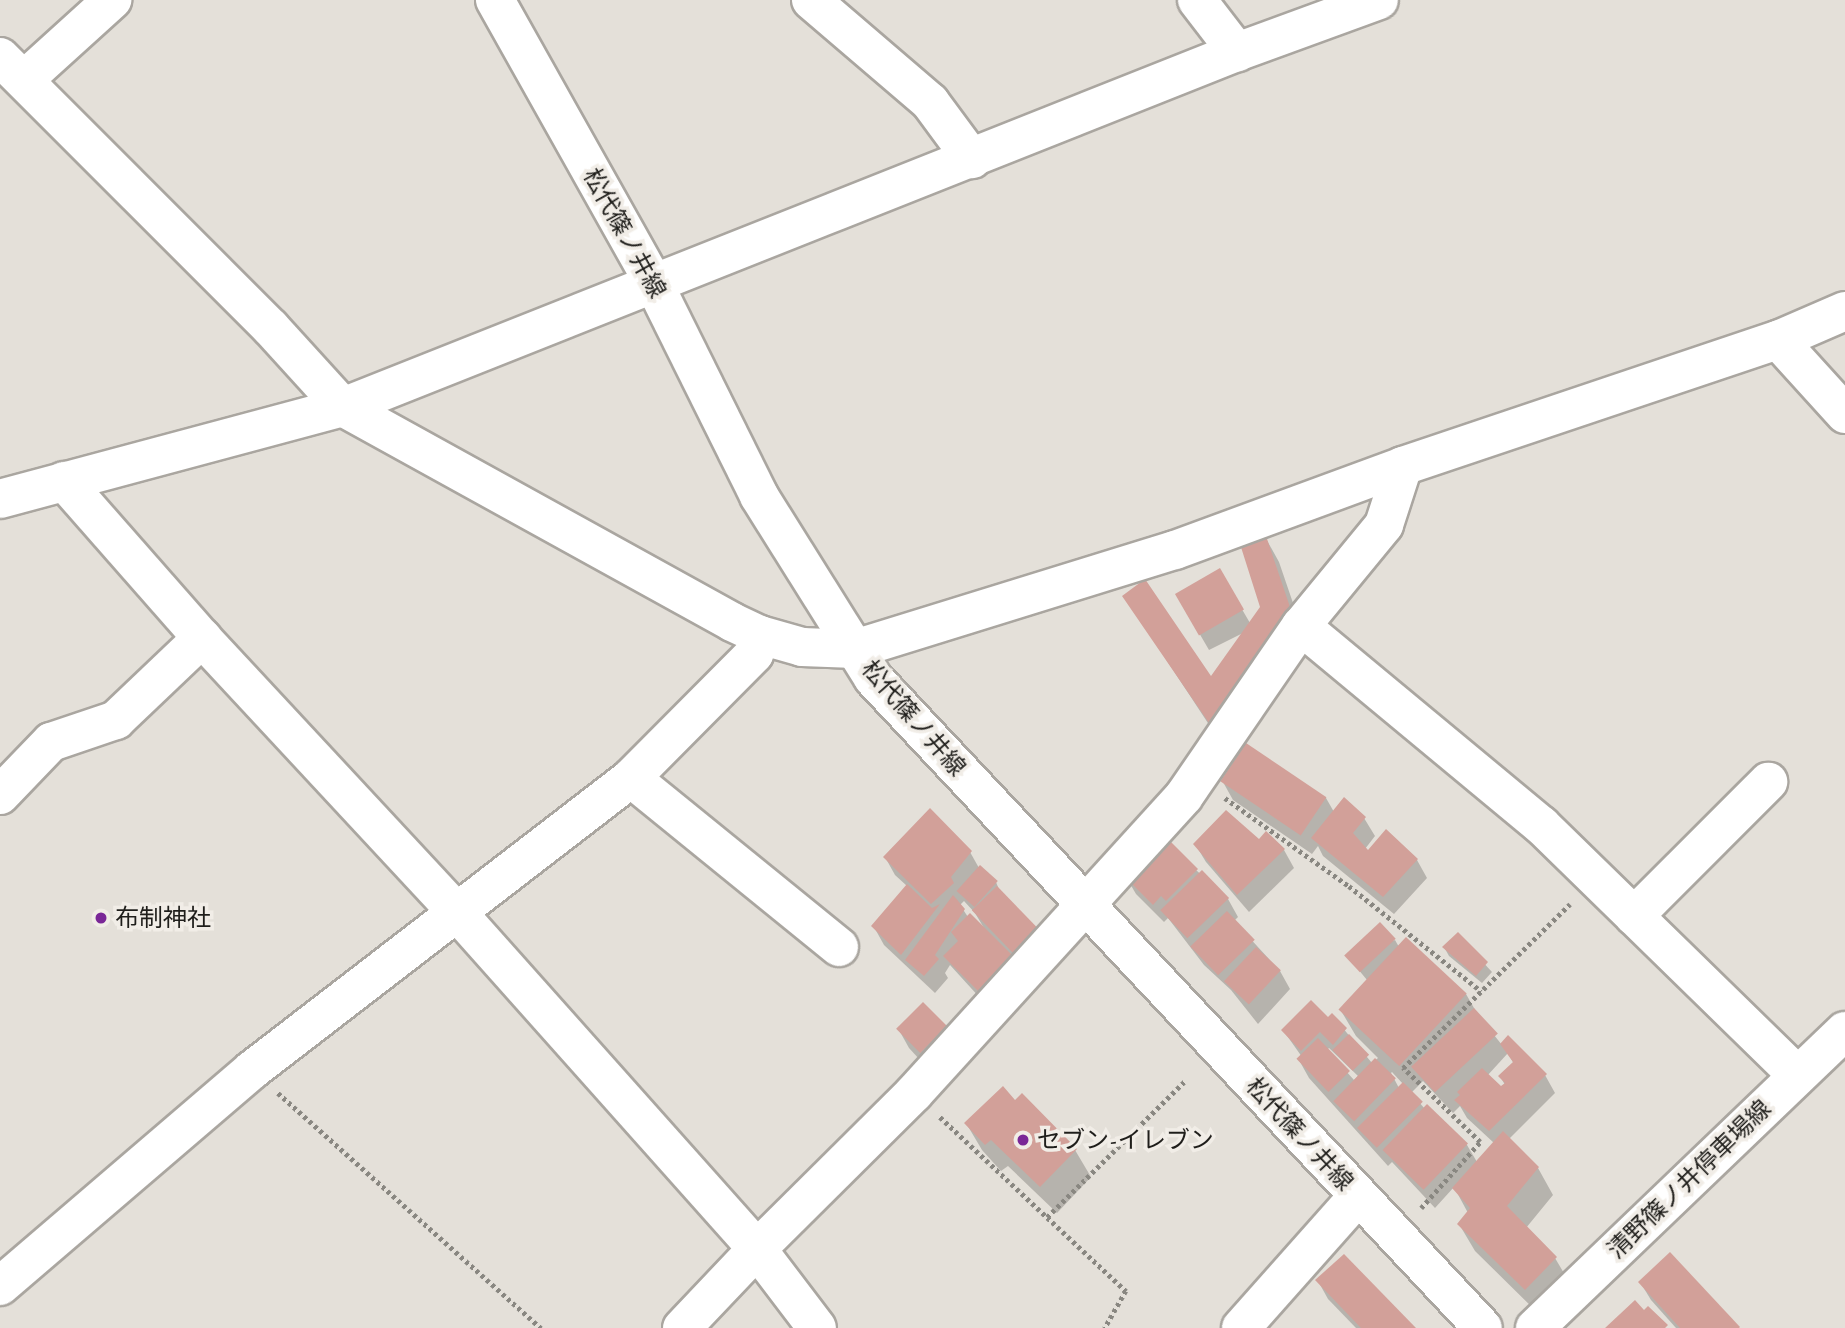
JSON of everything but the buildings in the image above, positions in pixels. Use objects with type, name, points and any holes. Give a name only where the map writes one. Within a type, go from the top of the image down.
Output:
[{"type":"street","points":[[112,0],[13,68],[271,328],[343,407],[760,635],[802,647],[855,649],[1175,551],[1403,467],[1778,340],[1845,311]]},
{"type":"street","name":"松代篠ノ井線","points":[[495,0],[653,282],[759,496],[873,678],[1483,1328]]},
{"type":"street","points":[[811,0],[930,102],[972,159]]},
{"type":"street","points":[[1197,0],[1237,52]]},
{"type":"street","points":[[0,499],[343,407],[1237,52],[1379,0]]},
{"type":"street","points":[[1778,340],[1845,414]]},
{"type":"street","points":[[682,1328],[757,1248],[914,1093],[1196,778],[1301,625],[1384,525],[1403,467]]},
{"type":"street","points":[[64,481],[202,638],[456,911],[757,1248],[817,1328]]},
{"type":"street","points":[[1301,625],[1541,825],[1797,1075]]},
{"type":"street","points":[[0,1286],[252,1070],[631,778],[754,654],[760,635]]},
{"type":"street","points":[[0,795],[51,742],[116,720],[202,638]]},
{"type":"street","points":[[631,778],[839,947]]},
{"type":"street","points":[[1634,916],[1768,782]]},
{"type":"street","name":"清野篠ノ井停車場線","points":[[1535,1328],[1845,1031]]},
{"type":"street","points":[[1241,1328],[1358,1196]]},
{"type":"path","points":[[1196,778],[1349,886],[1481,992]]},
{"type":"path","points":[[1420,1209],[1479,1142],[1403,1068],[1595,878]]},
{"type":"path","points":[[252,1070],[541,1328]]},
{"type":"path","points":[[1047,1217],[1185,1080]]},
{"type":"path","points":[[914,1093],[1126,1291],[1105,1328]]},
{"type":"place","name":"布制神社","points":[[101,918]]},
{"type":"place","name":"セブン-イレブン","points":[[1023,1140]]}]
